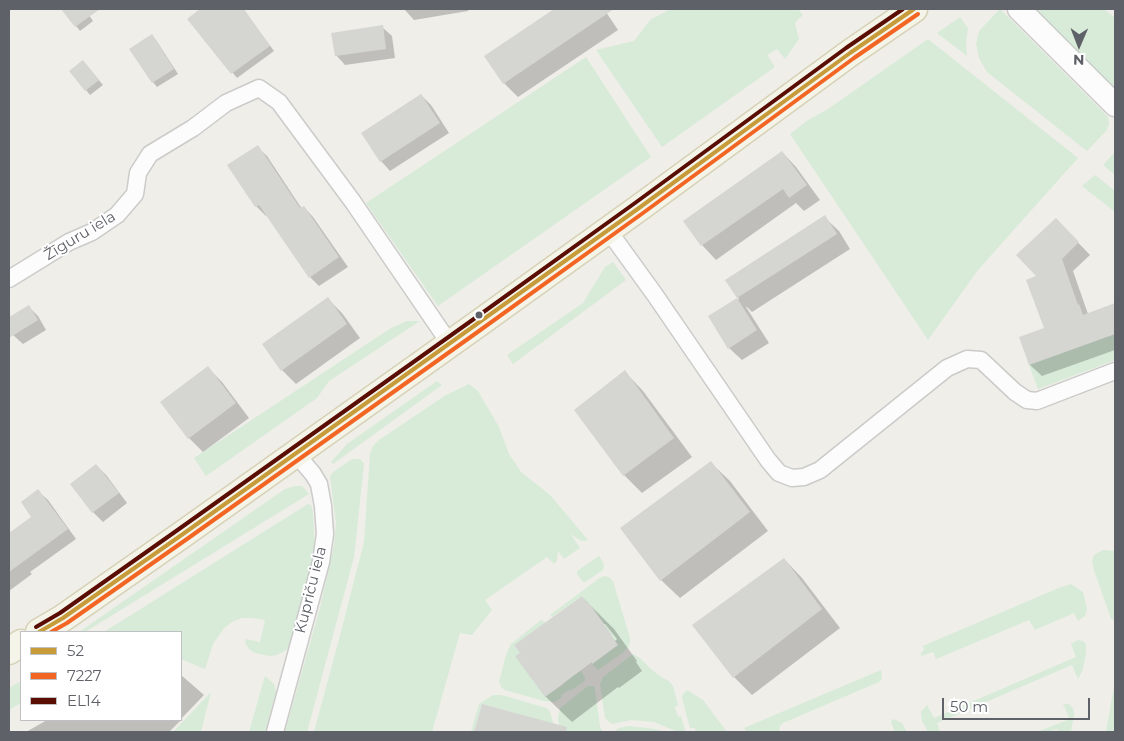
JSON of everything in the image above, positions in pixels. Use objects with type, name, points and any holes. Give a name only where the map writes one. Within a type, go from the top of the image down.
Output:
[{"type":"main road","points":[[41,631],[116,582],[296,454],[608,230],[842,58],[914,9]]},
{"type":"main road","points":[[9,651],[20,644]]},
{"type":"street","points":[[1019,9],[1115,105]]},
{"type":"street","name":"Žīguru iela","points":[[9,279],[69,242],[92,232],[117,215],[135,194],[138,173],[150,154],[193,128],[226,103],[259,88],[279,102],[353,202],[450,344]]},
{"type":"street","points":[[608,230],[768,460],[778,473],[792,478],[804,477],[820,470],[947,368],[967,359],[981,360],[1015,392],[1027,400],[1038,401],[1115,371]]},
{"type":"street","name":"Kupriču iela","points":[[275,732],[320,562],[325,534],[319,484],[296,454]]},
{"type":"green space","points":[[671,9],[798,9],[803,15],[795,23],[799,39],[785,59],[777,49],[767,55],[775,67],[662,147],[596,50],[634,41],[651,19]]},
{"type":"green space","points":[[1000,9],[1108,117],[1109,124],[1106,131],[1087,151],[987,72],[979,58],[976,44],[979,31]]},
{"type":"green space","points":[[1035,9],[1104,9],[1115,18],[1115,90]]},
{"type":"green space","points":[[960,17],[968,28],[967,56],[937,33]]},
{"type":"green space","points":[[928,39],[1078,158],[978,270],[928,340],[790,134]]},
{"type":"green space","points":[[586,57],[651,157],[438,306],[366,203]]},
{"type":"green space","points":[[1115,152],[1115,175],[1103,165]]},
{"type":"green space","points":[[1095,175],[1115,191],[1115,212],[1082,186]]},
{"type":"green space","points":[[613,262],[626,280],[513,364],[507,355],[583,303],[605,267]]},
{"type":"green space","points":[[407,321],[420,321],[329,381],[317,398],[206,476],[194,458],[391,328]]},
{"type":"green space","points":[[1115,334],[1115,360],[1038,389],[1029,365]]},
{"type":"green space","points":[[437,381],[442,385],[333,464],[331,462],[347,444]]},
{"type":"green space","points":[[469,384],[478,391],[499,427],[509,454],[521,472],[550,495],[588,540],[583,541],[571,534],[580,548],[564,559],[558,551],[557,561],[554,564],[547,557],[485,600],[492,610],[472,635],[460,633],[432,732],[314,732],[364,542],[370,454],[373,446],[446,395]]},
{"type":"green space","points":[[352,459],[360,459],[364,464],[354,557],[307,732],[285,732],[320,608],[334,545],[336,523],[330,476]]},
{"type":"green space","points":[[302,486],[309,494],[87,631],[80,631],[285,489]]},
{"type":"green space","points":[[308,504],[311,505],[315,552],[288,649],[277,655],[270,656],[250,650],[245,643],[246,639],[260,642],[265,620],[242,618],[224,628],[213,644],[205,669],[182,659],[182,631],[106,631]]},
{"type":"green space","points":[[1103,550],[1115,551],[1115,620],[1111,619],[1092,562],[1094,555]]},
{"type":"green space","points":[[599,556],[603,562],[603,570],[583,582],[577,571]]},
{"type":"green space","points":[[605,576],[613,581],[630,642],[624,652],[598,670],[592,664],[618,645],[588,602],[582,596],[552,617],[550,615]]},
{"type":"green space","points":[[1071,584],[1083,592],[1087,609],[1085,616],[1078,621],[1074,613],[1035,630],[1029,620],[936,659],[933,652],[921,656],[924,650],[923,646]]},
{"type":"green space","points":[[541,620],[547,623],[514,645],[520,653],[515,656],[534,675],[531,677],[538,687],[542,685],[549,694],[564,684],[560,679],[581,670],[585,678],[585,681],[561,695],[562,697],[555,702],[544,701],[505,690],[499,682],[511,644]]},
{"type":"green space","points":[[1078,640],[1086,644],[1086,652],[1083,669],[1078,679],[1072,665],[937,723],[940,732],[928,732],[922,721],[921,712],[927,705],[934,718],[1076,657],[1071,644]]},
{"type":"green space","points":[[633,654],[673,686],[678,705],[675,707],[678,717],[681,716],[684,732],[678,732],[654,722],[631,720],[613,724],[605,718],[600,684],[603,677]]},
{"type":"green space","points":[[881,670],[882,679],[879,682],[783,723],[780,726],[779,732],[747,732],[744,728]]},
{"type":"green space","points":[[265,676],[274,684],[276,692],[265,732],[249,732]]},
{"type":"green space","points":[[1115,681],[1115,732],[1106,732]]},
{"type":"green space","points":[[20,682],[20,704],[9,710],[9,688]]},
{"type":"green space","points":[[588,686],[594,686],[595,689],[600,727],[603,732],[560,732],[558,718],[560,708]]},
{"type":"green space","points":[[687,690],[703,700],[727,732],[696,732],[695,728],[690,728],[682,698]]},
{"type":"green space","points":[[211,692],[201,732],[173,732]]},
{"type":"green space","points":[[493,695],[502,695],[546,708],[549,710],[553,723],[549,723],[550,732],[543,732],[546,722],[482,704],[474,732],[471,732],[479,704]]},
{"type":"green space","points":[[1063,704],[1069,704],[1073,708],[1071,732],[1059,732],[1057,729],[1048,732],[1037,732],[1070,719]]},
{"type":"green space","points":[[893,719],[902,723],[907,732],[895,732],[891,722]]},
{"type":"green space","points":[[629,726],[664,732],[613,732],[619,728]]},
{"type":"building","points":[[61,9],[100,9],[75,27]]},
{"type":"building","points":[[200,9],[244,9],[270,46],[231,74],[187,19]]},
{"type":"building","points":[[554,9],[614,9],[503,84],[484,56]]},
{"type":"building","points":[[383,25],[386,49],[335,56],[331,33]]},
{"type":"building","points":[[152,34],[174,69],[152,83],[129,49]]},
{"type":"building","points":[[83,60],[99,80],[85,91],[69,71]]},
{"type":"building","points":[[421,94],[440,123],[380,162],[361,133]]},
{"type":"building","points":[[258,145],[300,208],[304,206],[339,257],[309,278],[259,205],[255,207],[227,165]]},
{"type":"building","points":[[782,151],[807,185],[789,198],[783,189],[701,246],[683,221]]},
{"type":"building","points":[[825,215],[837,234],[737,298],[725,280]]},
{"type":"building","points":[[1056,218],[1079,242],[1062,259],[1083,315],[1115,303],[1115,334],[1029,365],[1019,337],[1044,328],[1026,280],[1036,276],[1016,255]]},
{"type":"building","points":[[328,297],[347,324],[281,371],[262,344]]},
{"type":"building","points":[[737,298],[757,330],[728,349],[708,316]]},
{"type":"building","points":[[29,305],[38,320],[9,338],[9,317]]},
{"type":"building","points":[[208,366],[236,403],[188,439],[160,402]]},
{"type":"building","points":[[625,370],[674,438],[623,476],[574,410]]},
{"type":"building","points":[[711,461],[750,512],[660,581],[620,528]]},
{"type":"building","points":[[96,464],[119,493],[92,513],[70,484]]},
{"type":"building","points":[[38,489],[68,529],[9,572],[9,533],[31,517],[21,502]]},
{"type":"building","points":[[784,558],[822,609],[733,678],[692,625]]},
{"type":"building","points":[[582,596],[618,645],[545,697],[515,656],[520,653],[514,645]]},
{"type":"building","points":[[482,704],[567,727],[566,732],[474,732]]},
{"type":"transit line","name":"EL14","points":[[36,627],[60,613],[471,321],[846,48],[903,9]]},
{"type":"transit line","name":"52","points":[[41,631],[63,618],[183,534],[639,208],[850,53],[914,9]]},
{"type":"transit line","name":"7227","points":[[53,631],[187,539],[479,331],[854,58],[918,14]]}]
